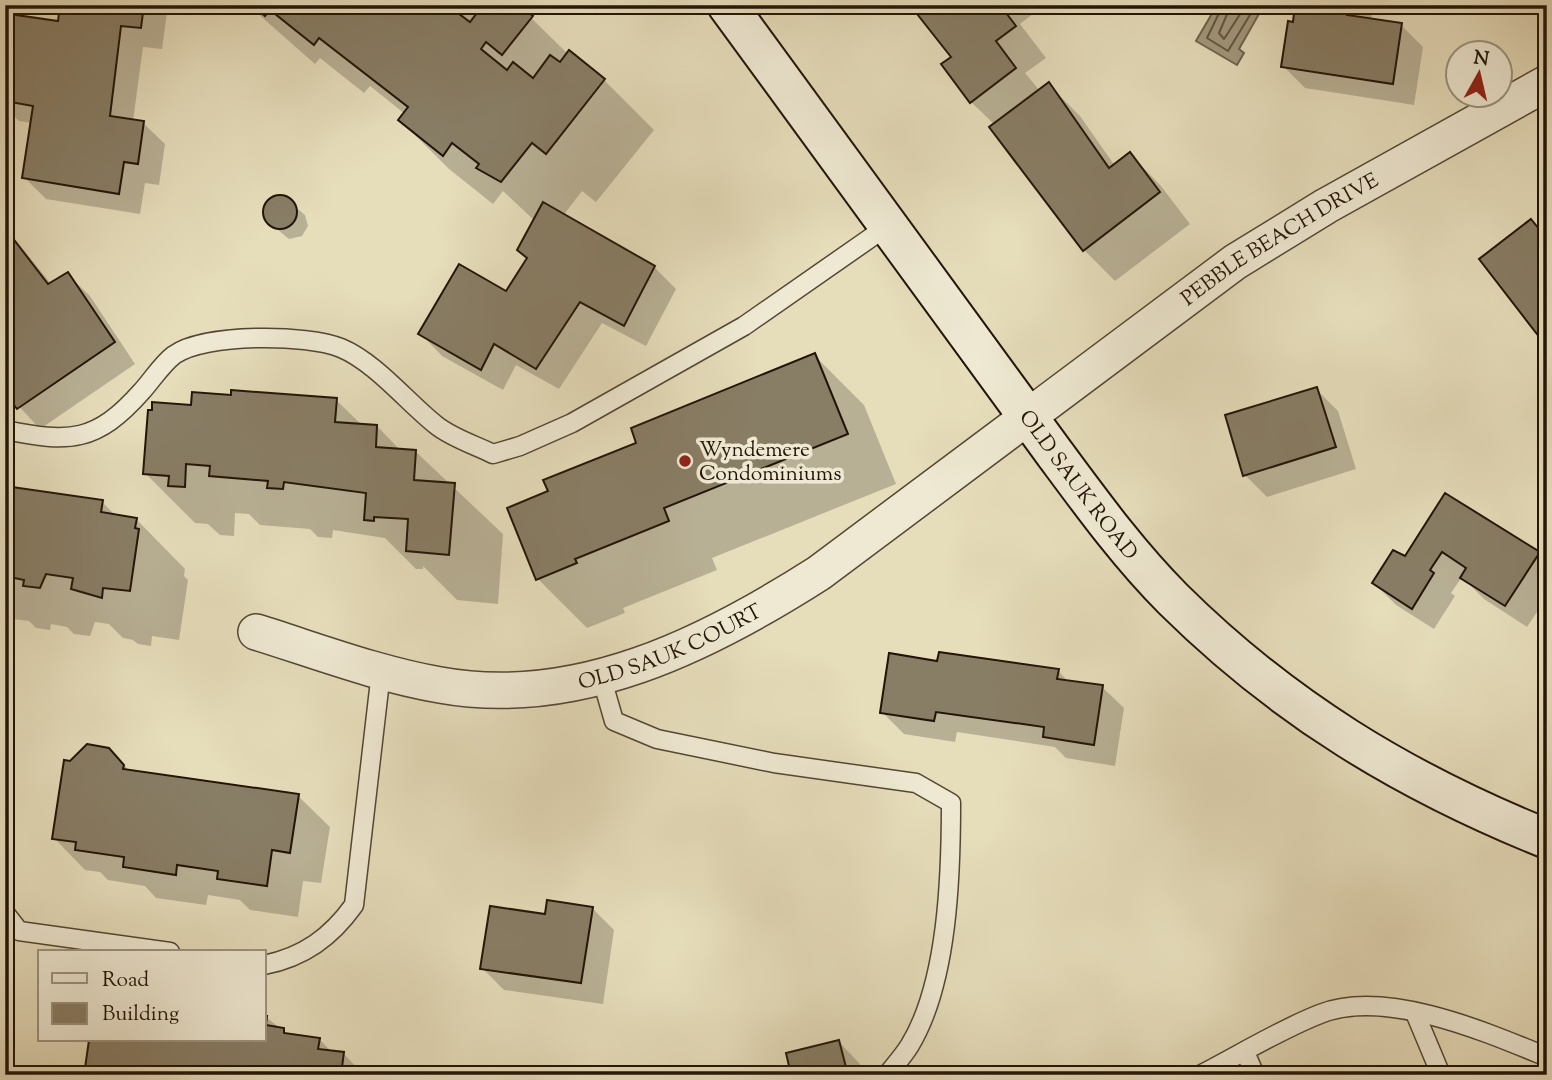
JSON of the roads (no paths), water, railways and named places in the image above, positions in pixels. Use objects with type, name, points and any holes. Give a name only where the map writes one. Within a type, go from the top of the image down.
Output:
[{"type":"street","name":"OLD SAUK ROAD","points":[[727,5],[1028,418],[1109,526],[1171,598],[1245,666],[1330,730],[1428,785],[1547,839]]},
{"type":"street","name":"PEBBLE BEACH DRIVE","points":[[1028,418],[1235,262],[1326,206],[1547,83]]},
{"type":"street","name":"OLD SAUK COURT","points":[[256,632],[381,672],[443,686],[509,691],[601,676],[634,667],[703,640],[754,614],[820,573],[1028,418]]},
{"type":"lane","points":[[5,430],[55,440],[101,430],[126,410],[174,355],[200,345],[248,339],[296,340],[342,348],[391,383],[438,426],[493,454],[520,446],[572,423],[744,326],[889,225]]},
{"type":"lane","points":[[266,965],[284,961],[316,946],[340,925],[354,905],[381,672]]},
{"type":"lane","points":[[601,676],[614,721],[657,739],[774,763],[916,783],[951,803],[950,897],[928,1004],[910,1045],[887,1075]]},
{"type":"lane","points":[[5,913],[19,930],[156,950]]},
{"type":"lane","points":[[1200,1075],[1322,1013],[1373,1006],[1459,1021],[1547,1057]]},
{"type":"lane","points":[[1415,1013],[1441,1075]]},
{"type":"lane","points":[[1245,1052],[1255,1075]]},
{"type":"water","points":[[1217,5],[1264,5],[1239,49],[1244,53],[1237,65],[1196,41]]},
{"type":"place","name":"Wyndemere Condominiums","points":[[685,461]]}]
